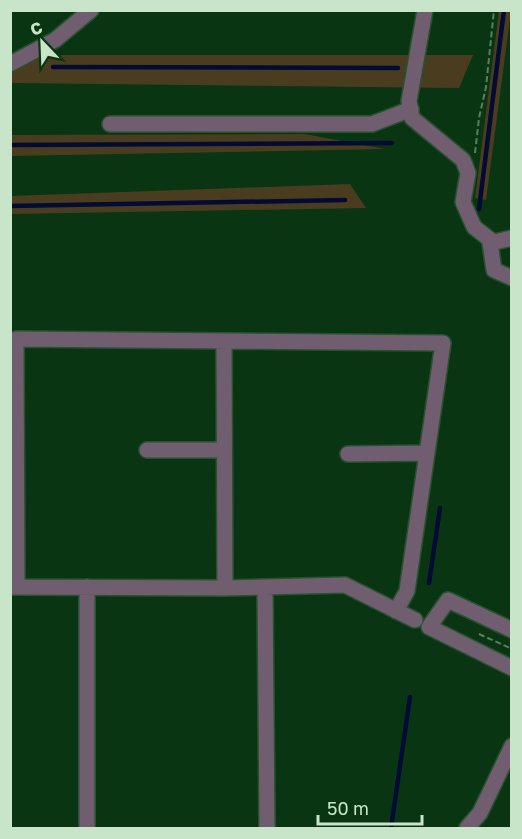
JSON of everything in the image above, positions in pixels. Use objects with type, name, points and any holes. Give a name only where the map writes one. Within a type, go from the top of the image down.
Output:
[{"type":"street","points":[[10,64],[55,40],[91,10]]},
{"type":"street","points":[[425,10],[409,101],[412,118],[463,160],[468,173],[463,202],[474,227],[494,242]]},
{"type":"street","points":[[110,124],[372,124],[411,109]]},
{"type":"street","points":[[512,238],[490,243],[494,270],[512,278]]},
{"type":"street","points":[[396,611],[407,591],[443,343],[16,339],[13,348],[14,587],[225,588],[345,585],[396,611],[415,620]]},
{"type":"street","points":[[224,341],[225,588]]},
{"type":"street","points":[[147,450],[224,450]]},
{"type":"street","points":[[348,454],[427,453]]},
{"type":"street","points":[[87,587],[87,828]]},
{"type":"street","points":[[265,587],[267,828]]},
{"type":"street","points":[[512,630],[448,600],[429,627],[512,668]]},
{"type":"street","points":[[468,828],[480,813],[512,746]]},
{"type":"path","points":[[475,156],[479,118],[486,87],[494,10]]},
{"type":"path","points":[[471,648],[478,634],[512,649]]},
{"type":"shaded area","points":[[499,11],[511,11],[486,200],[475,198]]},
{"type":"shaded area","points":[[11,55],[473,55],[459,88],[11,83]]},
{"type":"shaded area","points":[[304,134],[385,149],[11,156],[11,135]]},
{"type":"shaded area","points":[[350,184],[366,208],[11,214],[11,196]]},
{"type":"waterway","points":[[479,209],[504,10]]},
{"type":"waterway","points":[[53,67],[398,68]]},
{"type":"waterway","points":[[10,145],[392,143]]},
{"type":"waterway","points":[[10,206],[345,200]]},
{"type":"waterway","points":[[429,583],[440,508]]},
{"type":"waterway","points":[[391,828],[410,697]]}]
